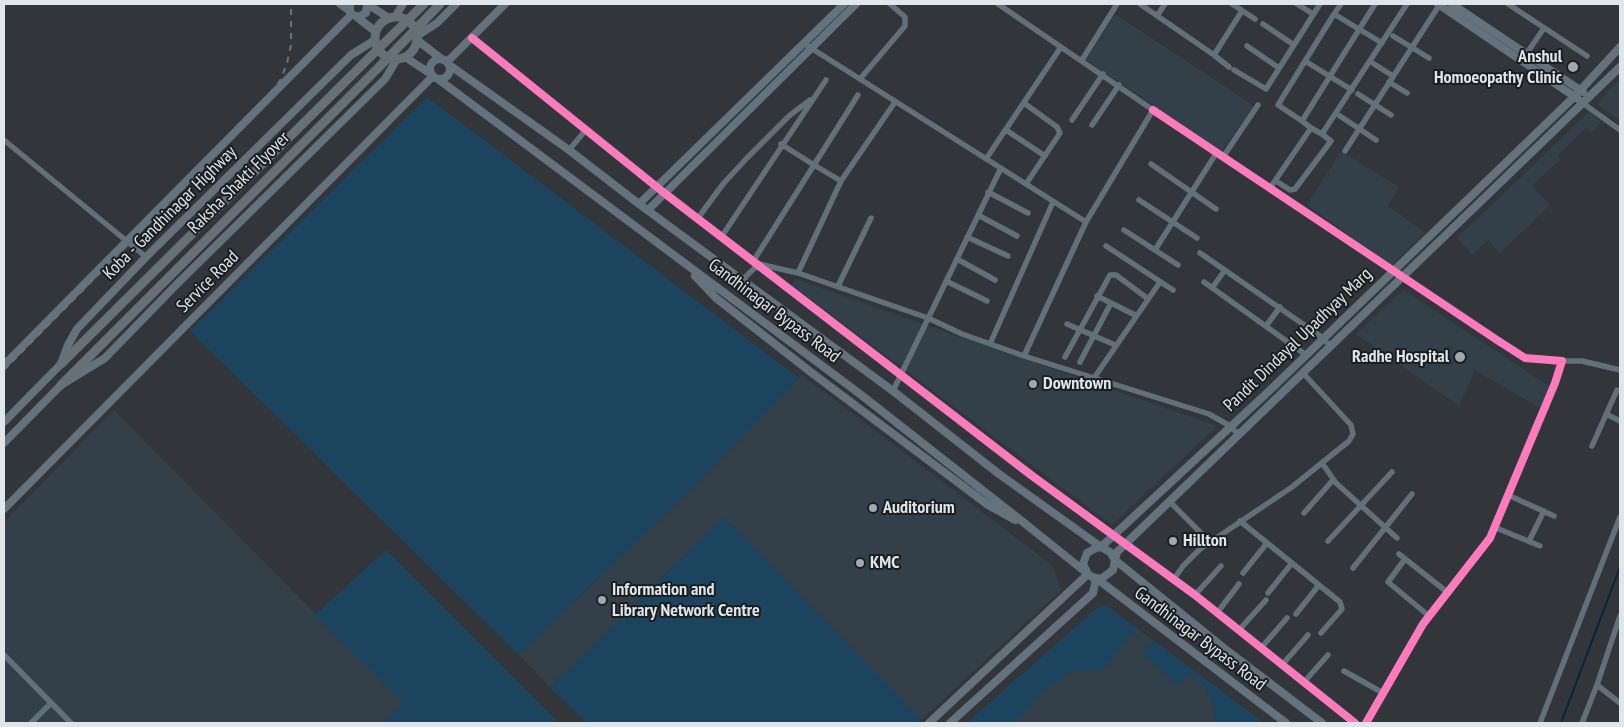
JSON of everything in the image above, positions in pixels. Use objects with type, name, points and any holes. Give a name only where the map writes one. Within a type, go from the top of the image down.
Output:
[{"type":"main road","name":"Raksha Shakti Flyover","points":[[61,364],[424,4]]},
{"type":"main road","name":"Raksha Shakti Flyover","points":[[61,385],[440,4]]},
{"type":"main road","points":[[392,18],[410,22],[417,38],[413,51],[401,58],[382,53],[376,36],[383,21],[392,18]]},
{"type":"street","points":[[340,4],[352,12],[376,36]]},
{"type":"street","points":[[4,365],[352,12],[366,13],[367,4],[392,18],[403,4]]},
{"type":"street","points":[[417,38],[437,23],[456,4]]},
{"type":"street","points":[[446,62],[450,70],[447,76],[434,76],[430,67],[433,62],[446,62],[505,4]]},
{"type":"street","points":[[648,210],[663,192],[844,4]]},
{"type":"street","points":[[640,204],[656,186],[806,45],[856,4]]},
{"type":"street","points":[[860,79],[905,26],[905,17],[890,4]]},
{"type":"street","points":[[998,4],[1119,84],[1153,110],[1394,270],[1403,278],[1525,358],[1582,361],[1620,370]]},
{"type":"street","points":[[1082,60],[1117,4]]},
{"type":"street","points":[[1140,4],[1264,89],[1280,68],[1320,4]]},
{"type":"street","points":[[1157,16],[1165,4]]},
{"type":"street","points":[[1232,4],[1255,19]]},
{"type":"street","points":[[1297,4],[1313,14]]},
{"type":"street","points":[[1276,180],[1290,190],[1296,190],[1330,144],[1330,139],[1278,105],[1341,4]]},
{"type":"street","points":[[1302,121],[1375,4]]},
{"type":"street","points":[[1322,134],[1407,4]]},
{"type":"street","points":[[1345,151],[1439,4],[1575,96],[1587,101],[1620,130]]},
{"type":"street","points":[[1454,4],[1581,90],[1587,101]]},
{"type":"street","points":[[1508,4],[1587,56]]},
{"type":"street","points":[[1214,56],[1242,11]]},
{"type":"street","points":[[1334,14],[1382,42]]},
{"type":"street","points":[[1262,24],[1294,45]]},
{"type":"street","points":[[1527,54],[1544,28]]},
{"type":"street","name":"Koba - Gandhinagar Highway","points":[[4,422],[61,364],[76,330],[146,257],[351,56],[376,36]]},
{"type":"street","points":[[1393,36],[1429,58]]},
{"type":"street","name":"Gandhinagar Bypass Road","points":[[417,38],[446,62],[569,150],[1000,474],[1101,547]]},
{"type":"street","points":[[472,38],[663,192],[757,262],[1024,469],[1195,595],[1356,723]]},
{"type":"street","points":[[806,45],[1086,222]]},
{"type":"street","points":[[1247,46],[1280,68]]},
{"type":"street","points":[[986,159],[1061,47]]},
{"type":"street","name":"Pandit Dindayal Upadhyay Marg","points":[[1101,547],[1306,355],[1575,96],[1620,47]]},
{"type":"street","points":[[4,443],[61,385],[105,358],[176,285],[385,79],[401,58]]},
{"type":"street","name":"Gandhinagar Bypass Road","points":[[401,58],[434,76],[666,248],[764,324],[860,394],[1088,574]]},
{"type":"street","points":[[1305,61],[1352,90]]},
{"type":"street","points":[[1374,64],[1392,76]]},
{"type":"street","name":"Pandit Dindayal Upadhyay Marg","points":[[1115,560],[1117,552],[1125,542],[1403,278],[1620,67]]},
{"type":"street","points":[[1072,120],[1103,74]]},
{"type":"street","name":"Service Road","points":[[4,509],[434,76]]},
{"type":"street","points":[[722,236],[781,144],[826,80]]},
{"type":"street","points":[[1389,82],[1407,93]]},
{"type":"street","points":[[1092,125],[1119,84]]},
{"type":"street","points":[[1358,94],[1391,115]]},
{"type":"street","points":[[742,280],[757,262],[858,95]]},
{"type":"street","points":[[698,218],[723,184],[747,158],[789,116],[812,99]]},
{"type":"street","points":[[798,273],[841,181],[896,102]]},
{"type":"street","points":[[1024,103],[1060,130],[1059,136],[1026,184]]},
{"type":"street","points":[[1223,156],[1258,105]]},
{"type":"street","points":[[1024,356],[1086,222],[1153,110]]},
{"type":"street","points":[[1340,116],[1376,140]]},
{"type":"street","points":[[1270,188],[1312,128]]},
{"type":"street","points":[[1006,130],[1045,156]]},
{"type":"street","points":[[569,150],[585,131]]},
{"type":"street","points":[[4,140],[146,257]]},
{"type":"street","points":[[781,144],[841,181]]},
{"type":"street","points":[[1155,250],[1217,152]]},
{"type":"street","points":[[1152,164],[1216,209]]},
{"type":"street","points":[[892,391],[1001,168]]},
{"type":"street","points":[[988,192],[1028,213]]},
{"type":"street","points":[[1139,200],[1197,238]]},
{"type":"street","points":[[990,344],[1053,202]]},
{"type":"street","points":[[978,215],[1017,236]]},
{"type":"street","points":[[838,286],[871,218]]},
{"type":"street","points":[[1124,230],[1178,265]]},
{"type":"street","points":[[968,237],[1008,256]]},
{"type":"street","points":[[1106,246],[1173,290]]},
{"type":"street","points":[[666,248],[716,298],[812,372],[988,505],[1037,532]]},
{"type":"street","points":[[1200,253],[1280,307],[1323,338],[1331,347]]},
{"type":"street","points":[[957,259],[995,280]]},
{"type":"street","points":[[757,262],[838,286],[928,318],[962,334],[1024,356],[1209,414],[1230,426],[1239,435]]},
{"type":"street","points":[[1212,288],[1225,270]]},
{"type":"street","points":[[1065,357],[1097,296],[1113,274],[1148,298]]},
{"type":"street","points":[[946,281],[987,301]]},
{"type":"street","points":[[1094,378],[1115,344],[1160,282]]},
{"type":"street","points":[[1204,282],[1306,355]]},
{"type":"street","points":[[1097,296],[1135,315]]},
{"type":"street","points":[[1080,362],[1111,303]]},
{"type":"street","points":[[1266,326],[1280,307]]},
{"type":"street","points":[[1067,324],[1115,344]]},
{"type":"street","points":[[1366,723],[1429,616],[1490,538],[1555,383],[1562,361]]},
{"type":"street","points":[[1174,580],[1192,556],[1240,521],[1292,487],[1349,442],[1354,434],[1351,425],[1303,373]]},
{"type":"street","points":[[1592,446],[1617,390]]},
{"type":"street","points":[[1606,414],[1620,421]]},
{"type":"street","points":[[1322,463],[1333,480],[1397,538]]},
{"type":"street","points":[[1328,540],[1392,472]]},
{"type":"street","points":[[1304,513],[1333,480]]},
{"type":"street","points":[[1353,568],[1412,494]]},
{"type":"street","points":[[1508,495],[1554,516]]},
{"type":"street","points":[[1170,501],[1210,542]]},
{"type":"street","points":[[1529,541],[1544,511]]},
{"type":"street","points":[[1540,723],[1620,516]]},
{"type":"street","points":[[1240,521],[1342,606],[1321,633]]},
{"type":"street","points":[[1494,527],[1540,546]]},
{"type":"street","points":[[1243,573],[1267,543]]},
{"type":"street","points":[[1101,547],[1110,552],[1115,560],[1110,574],[1096,578],[1088,574],[1085,569],[1084,558],[1090,550],[1101,547]]},
{"type":"street","points":[[1399,554],[1447,592]]},
{"type":"street","points":[[1405,558],[1388,582],[1429,616]]},
{"type":"street","name":"Gandhinagar Bypass Road","points":[[1115,560],[1229,652],[1322,723]]},
{"type":"street","points":[[1268,593],[1292,564]]},
{"type":"street","points":[[1195,595],[1221,566]]},
{"type":"street","points":[[929,723],[1088,574]]},
{"type":"street","points":[[950,723],[1093,593],[1096,578]]},
{"type":"street","name":"Gandhinagar Bypass Road","points":[[1096,578],[1286,723]]},
{"type":"street","points":[[1217,612],[1239,584]]},
{"type":"street","points":[[1296,614],[1319,585]]},
{"type":"street","points":[[1239,630],[1266,600]]},
{"type":"street","points":[[1582,723],[1620,616]]},
{"type":"street","points":[[1261,648],[1287,618]]},
{"type":"street","points":[[1282,665],[1308,635]]},
{"type":"street","points":[[4,655],[71,723]]},
{"type":"street","points":[[1304,682],[1328,655]]},
{"type":"street","points":[[1344,671],[1383,693]]},
{"type":"street","points":[[1597,685],[1620,703]]},
{"type":"street","points":[[31,723],[51,704]]},
{"type":"shaded area","points":[[1115,14],[1254,106],[1222,151],[1086,60]]},
{"type":"shaded area","points":[[1620,78],[1620,121],[1597,104]]},
{"type":"shaded area","points":[[427,97],[799,378],[694,486],[519,655],[190,331]]},
{"type":"shaded area","points":[[1590,111],[1601,123],[1591,132],[1586,128],[1557,156],[1560,160],[1532,186],[1550,205],[1500,253],[1488,240],[1472,255],[1457,238]]},
{"type":"shaded area","points":[[1341,151],[1399,187],[1388,206],[1426,233],[1391,265],[1307,205]]},
{"type":"shaded area","points":[[796,279],[1217,426],[1112,525],[792,285]]},
{"type":"shaded area","points":[[1403,290],[1549,386],[1540,408],[1475,370],[1459,406],[1356,334]]},
{"type":"shaded area","points":[[802,375],[1053,566],[1061,590],[921,720],[724,517],[550,687],[519,655],[694,486]]},
{"type":"shaded area","points":[[114,410],[404,703],[559,723],[4,723],[4,522]]},
{"type":"shaded area","points":[[724,517],[921,720],[917,723],[587,723],[550,687]]},
{"type":"shaded area","points":[[386,550],[559,723],[383,723],[404,703],[315,615]]},
{"type":"shaded area","points":[[1107,606],[1264,723],[967,723],[1098,607]]},
{"type":"shaded area","points":[[1107,606],[1137,628],[1101,672],[1082,670],[1067,674],[1039,695],[1016,723],[967,723],[1098,607]]},
{"type":"shaded area","points":[[1154,641],[1264,723],[1214,723],[1215,714],[1206,688],[1190,673],[1177,686],[1143,653]]},
{"type":"waterway","points":[[1561,723],[1620,567]]},
{"type":"railway","points":[[4,370],[257,114],[281,79],[287,63],[291,45],[291,4]]},
{"type":"cycle path","points":[[472,38],[663,192],[1031,475],[1195,595],[1355,723]]},
{"type":"cycle path","points":[[1153,110],[1525,358],[1562,361],[1555,383],[1490,538],[1423,624],[1366,723]]},
{"type":"place","name":"Anshul Homoeopathy Clinic","points":[[1573,67]]},
{"type":"place","name":"Radhe Hospital","points":[[1460,357]]},
{"type":"place","name":"Downtown","points":[[1033,384]]},
{"type":"place","name":"Auditorium","points":[[873,508]]},
{"type":"place","name":"Hillton","points":[[1173,541]]},
{"type":"place","name":"KMC","points":[[860,563]]},
{"type":"place","name":"Information and Library Network Centre","points":[[602,600]]}]
